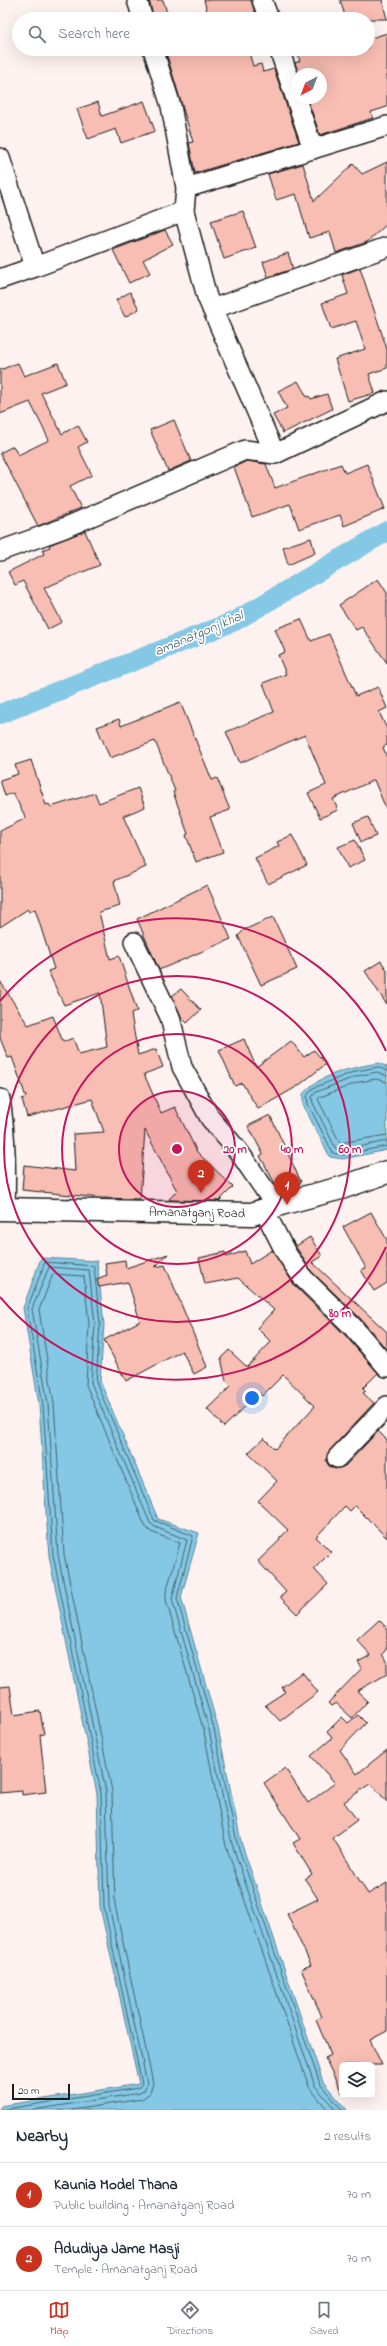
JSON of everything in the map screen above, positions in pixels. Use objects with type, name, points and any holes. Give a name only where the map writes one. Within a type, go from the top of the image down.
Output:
[{"type":"main road","name":"Amanatganj Road","points":[[2,1210],[252,1214],[342,1188],[387,1172]]},
{"type":"street","points":[[137,0],[141,12]]},
{"type":"street","points":[[262,0],[266,12]]},
{"type":"street","points":[[155,56],[171,106],[186,188],[184,212],[212,309],[275,454]]},
{"type":"street","points":[[281,56],[313,149]]},
{"type":"street","points":[[186,188],[387,126]]},
{"type":"street","points":[[0,158],[35,267]]},
{"type":"street","points":[[0,279],[184,212]]},
{"type":"street","points":[[212,309],[387,247]]},
{"type":"street","points":[[0,551],[64,528],[245,450],[275,454],[387,401]]},
{"type":"street","points":[[134,942],[170,1017],[182,1067],[210,1118],[239,1152],[270,1208],[286,1253],[303,1278],[352,1326],[387,1367]]},
{"type":"street","points":[[0,1099],[6,1162],[2,1210]]},
{"type":"street","points":[[337,1458],[387,1406]]},
{"type":"water","points":[[379,1063],[387,1067],[387,1150],[343,1159],[330,1157],[303,1105],[303,1094],[318,1081],[327,1076],[348,1069]]},
{"type":"water","points":[[41,1258],[97,1261],[104,1324],[100,1381],[158,1519],[199,1533],[181,1597],[218,1728],[241,1842],[323,2082],[347,2110],[0,2110],[0,2106],[139,2084],[100,1907],[97,1794],[49,1556],[39,1405],[23,1308]]},
{"type":"building","points":[[149,0],[163,0],[167,12],[152,12]]},
{"type":"building","points":[[204,0],[251,0],[255,12],[207,12]]},
{"type":"building","points":[[340,0],[382,0],[387,19],[375,19],[375,12],[344,12]]},
{"type":"building","points":[[387,33],[387,107],[371,112],[373,118],[320,135],[309,104],[327,104],[327,68],[297,68],[295,63],[300,61],[298,56],[375,56],[375,37]]},
{"type":"building","points":[[167,56],[250,56],[253,66],[261,64],[263,72],[274,69],[299,142],[195,173],[189,143],[193,142]]},
{"type":"building","points":[[144,101],[155,131],[121,143],[116,129],[88,139],[77,109],[98,102],[102,116]]},
{"type":"building","points":[[387,162],[387,224],[367,242],[336,253],[330,232],[309,238],[296,194],[276,200],[268,174],[303,164],[314,201],[353,164],[362,174]]},
{"type":"building","points":[[243,211],[256,248],[224,259],[211,221]]},
{"type":"building","points":[[165,230],[173,244],[143,260],[150,273],[129,283],[113,250]]},
{"type":"building","points":[[288,253],[293,269],[268,277],[263,262]]},
{"type":"building","points":[[360,268],[387,349],[387,368],[369,374],[375,393],[348,401],[335,359],[365,349],[356,321],[331,329],[322,303],[348,294],[342,275]]},
{"type":"building","points":[[130,292],[139,309],[125,317],[116,300]]},
{"type":"building","points":[[18,363],[24,376],[58,363],[66,383],[41,393],[62,434],[78,425],[87,442],[78,447],[92,475],[70,486],[81,508],[38,526],[0,453],[13,446],[18,455],[49,440],[30,402],[0,414],[0,370]]},
{"type":"building","points":[[298,381],[307,397],[309,396],[311,399],[327,394],[332,409],[283,433],[273,415],[287,408],[278,391]]},
{"type":"building","points":[[174,420],[191,461],[168,471],[150,430]]},
{"type":"building","points":[[247,461],[266,464],[275,488],[341,464],[345,473],[367,464],[385,509],[344,526],[340,515],[299,529],[290,504],[252,517],[234,467]]},
{"type":"building","points":[[85,531],[100,565],[44,588],[62,622],[48,629],[23,581],[15,585],[8,572],[44,554],[42,550],[50,547],[49,545]]},
{"type":"building","points":[[311,538],[315,553],[288,565],[283,547]]},
{"type":"building","points":[[378,579],[387,593],[387,663],[362,627],[356,630],[339,605]]},
{"type":"building","points":[[301,619],[311,641],[329,634],[356,696],[378,687],[387,708],[379,712],[387,729],[387,745],[383,747],[387,758],[387,811],[374,780],[333,799],[338,810],[320,818],[308,793],[326,785],[305,735],[240,763],[226,732],[274,712],[263,683],[286,674],[278,655],[285,652],[275,629]]},
{"type":"building","points":[[180,702],[212,780],[217,778],[230,810],[210,817],[223,852],[196,862],[173,792],[175,791],[155,741],[110,758],[97,727],[119,719],[121,726]]},
{"type":"building","points":[[31,760],[46,805],[49,804],[51,807],[95,793],[99,803],[138,788],[145,807],[123,816],[146,867],[114,881],[120,906],[99,912],[110,959],[119,956],[137,1011],[131,1014],[138,1055],[156,1049],[163,1067],[144,1074],[161,1113],[175,1107],[197,1152],[233,1187],[219,1201],[169,1199],[177,1191],[145,1130],[140,1199],[101,1198],[22,1190],[24,1165],[75,1171],[73,1134],[104,1132],[92,1099],[27,1117],[22,1099],[26,1097],[12,1057],[8,1058],[0,1038],[0,981],[28,1025],[53,1016],[63,1042],[73,1038],[79,1054],[107,1047],[100,993],[64,1005],[48,971],[54,969],[35,909],[29,912],[28,909],[0,927],[0,831],[26,818],[13,793],[5,796],[0,780],[18,774],[15,765]]},
{"type":"building","points":[[368,817],[376,836],[361,842],[353,823]]},
{"type":"building","points":[[292,835],[307,865],[268,884],[255,858],[279,846],[277,842]]},
{"type":"building","points":[[355,840],[365,860],[348,868],[338,847]]},
{"type":"building","points":[[207,885],[231,939],[159,970],[137,919]]},
{"type":"building","points":[[273,917],[297,969],[261,985],[238,936],[244,930]]},
{"type":"building","points":[[381,961],[387,970],[387,1005],[365,971]]},
{"type":"building","points":[[181,989],[201,1010],[187,1023],[182,1018],[172,996]]},
{"type":"building","points":[[244,1039],[256,1067],[291,1041],[304,1057],[314,1050],[326,1064],[298,1086],[258,1109],[242,1083],[235,1086],[219,1050]]},
{"type":"building","points":[[270,1115],[301,1182],[294,1187],[279,1191],[260,1156],[263,1154],[248,1126]]},
{"type":"building","points":[[371,1212],[387,1240],[387,1283],[374,1291],[361,1270],[366,1268],[343,1227]]},
{"type":"building","points":[[310,1237],[322,1256],[312,1262],[387,1332],[387,1350],[360,1318],[311,1271],[291,1239],[296,1246]]},
{"type":"building","points":[[272,1250],[295,1286],[344,1334],[378,1373],[363,1388],[366,1391],[363,1393],[374,1403],[329,1451],[326,1461],[329,1466],[335,1469],[345,1466],[378,1431],[387,1440],[387,1538],[355,1506],[350,1511],[345,1506],[316,1537],[331,1552],[314,1569],[328,1584],[297,1614],[280,1597],[286,1592],[258,1561],[280,1540],[279,1539],[288,1530],[258,1501],[277,1481],[248,1453],[264,1438],[275,1449],[315,1406],[283,1375],[262,1396],[259,1393],[224,1427],[207,1409],[231,1386],[226,1381],[221,1358],[229,1350],[247,1367],[271,1342],[257,1328],[274,1310],[238,1278],[205,1284],[199,1258],[225,1252],[226,1257],[245,1251],[250,1264]]},
{"type":"building","points":[[168,1254],[155,1267],[165,1265],[207,1367],[194,1374],[182,1351],[126,1381],[104,1340],[140,1321],[128,1282],[99,1287],[97,1279],[107,1275],[105,1263],[125,1260],[126,1268]]},
{"type":"building","points":[[379,1620],[387,1628],[387,1650],[383,1654],[387,1661],[387,1674],[357,1691],[368,1701],[352,1718],[336,1703],[331,1706],[328,1703],[362,1668],[358,1662],[371,1655],[357,1640]]},
{"type":"building","points":[[302,1672],[318,1692],[280,1721],[265,1705],[285,1692],[282,1687]]},
{"type":"building","points":[[10,1686],[14,1715],[40,1711],[44,1734],[40,1735],[46,1792],[22,1795],[22,1791],[0,1793],[0,1687]]},
{"type":"building","points":[[358,1715],[366,1723],[340,1750],[357,1774],[387,1750],[387,1802],[371,1783],[344,1802],[357,1820],[333,1838],[368,1894],[387,1883],[387,2031],[370,2040],[382,2065],[375,2065],[375,2062],[339,2062],[339,2087],[325,2058],[331,2055],[316,2020],[322,2017],[301,1969],[311,1965],[287,1914],[318,1899],[305,1879],[312,1874],[293,1843],[300,1839],[264,1783],[285,1768],[308,1803],[335,1783],[311,1756],[332,1738],[327,1732],[342,1717],[348,1723]]},
{"type":"waterway","name":"amanatgonj khal","points":[[0,714],[235,621],[387,531]]},
{"type":"place","name":"Adudiya Jame Masji","points":[[201,1193]]},
{"type":"place","name":"Kaunia Model Thana","points":[[287,1205]]}]
